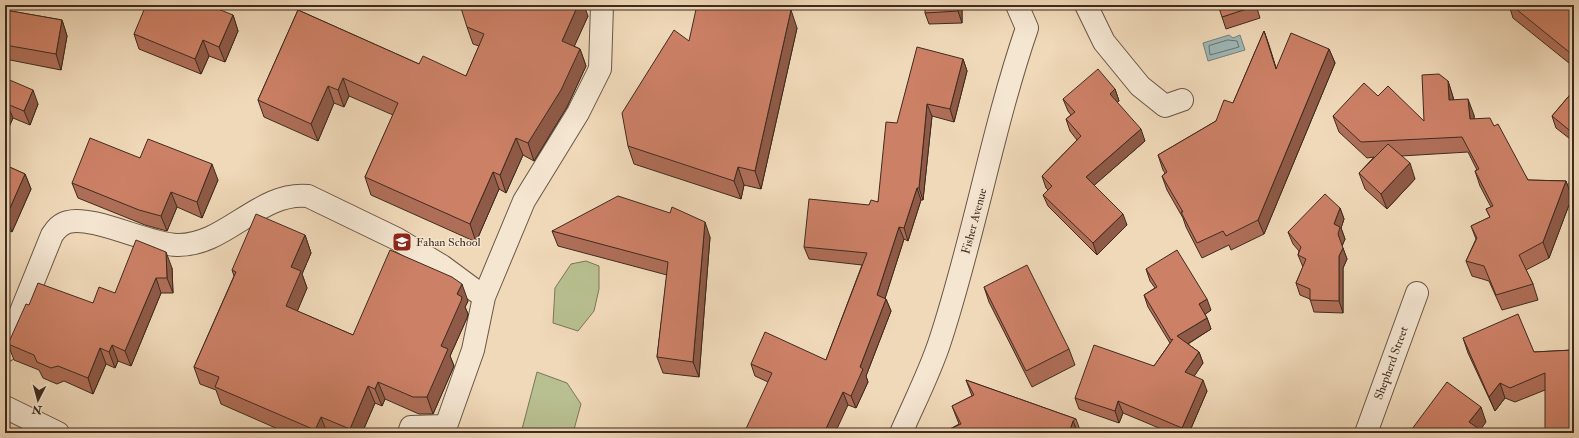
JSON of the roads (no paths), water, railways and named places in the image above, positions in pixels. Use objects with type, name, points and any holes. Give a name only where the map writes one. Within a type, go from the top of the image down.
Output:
[{"type":"street","points":[[409,433],[411,427],[446,426],[473,350],[484,297],[524,201],[578,113],[600,69],[602,5]]},
{"type":"street","name":"Fisher Avenue","points":[[901,433],[940,342],[976,215],[1013,67],[1027,28],[1018,5]]},
{"type":"street","points":[[1086,5],[1104,42],[1140,86],[1165,106],[1182,100]]},
{"type":"street","points":[[5,351],[52,235],[62,224],[82,220],[168,244],[193,244],[207,239],[273,202],[298,195],[308,196],[396,240],[442,266],[484,297]]},
{"type":"street","name":"Shepherd Street","points":[[1366,433],[1416,293]]},
{"type":"street","points":[[5,407],[58,433]]},
{"type":"water","points":[[1229,35],[1233,38],[1240,35],[1245,50],[1208,61],[1203,43]]},
{"type":"place","name":"Fahan School","points":[[402,242]]}]
